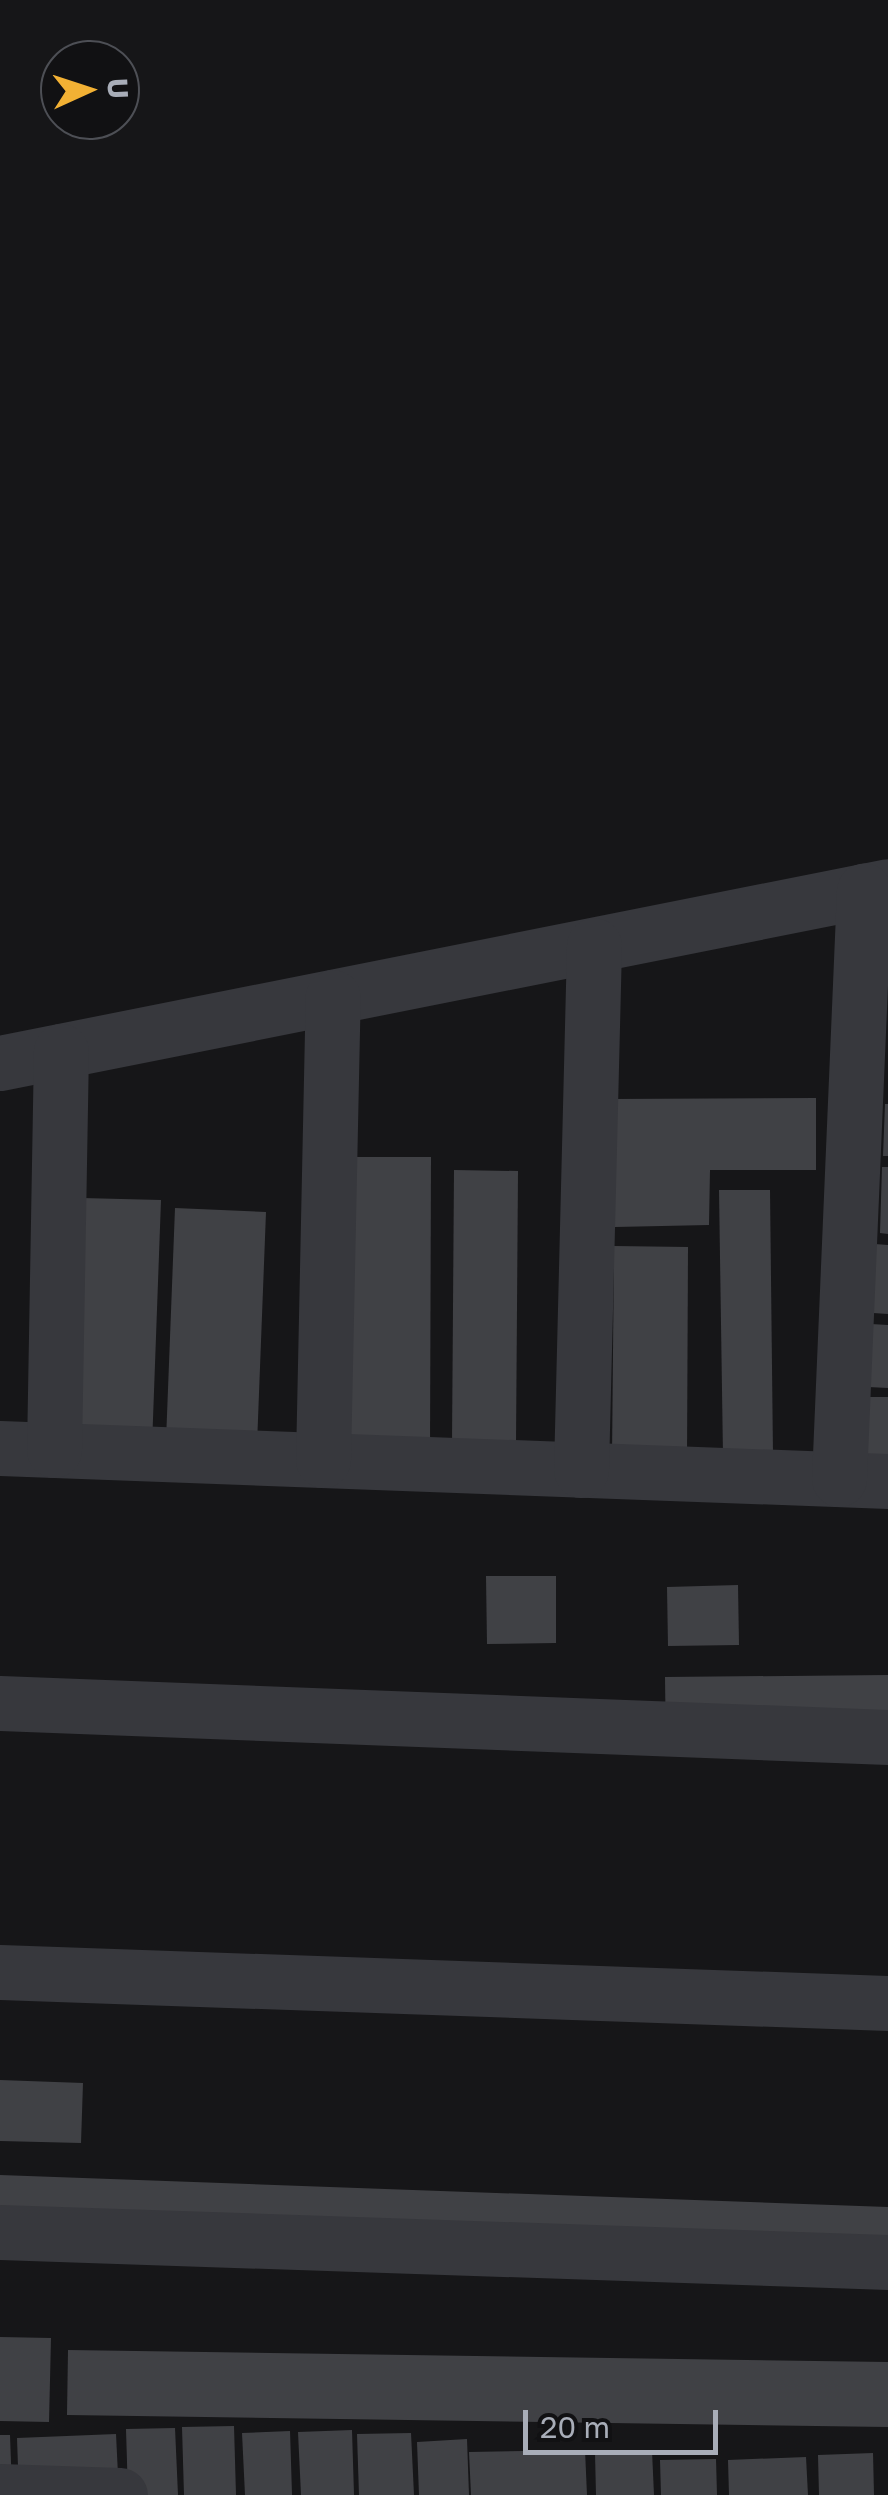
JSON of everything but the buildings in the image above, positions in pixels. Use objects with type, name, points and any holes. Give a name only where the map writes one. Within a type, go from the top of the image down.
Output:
[{"type":"street","points":[[0,1064],[876,888],[863,1480],[0,1448]]},
{"type":"street","points":[[581,1470],[594,945]]},
{"type":"street","points":[[322,1460],[333,997]]},
{"type":"street","points":[[54,1450],[61,1051]]},
{"type":"street","points":[[0,1703],[888,1737]]},
{"type":"street","points":[[0,1972],[888,2003]]},
{"type":"street","points":[[0,2232],[888,2262]]},
{"type":"street","points":[[0,2490],[120,2495]]}]
